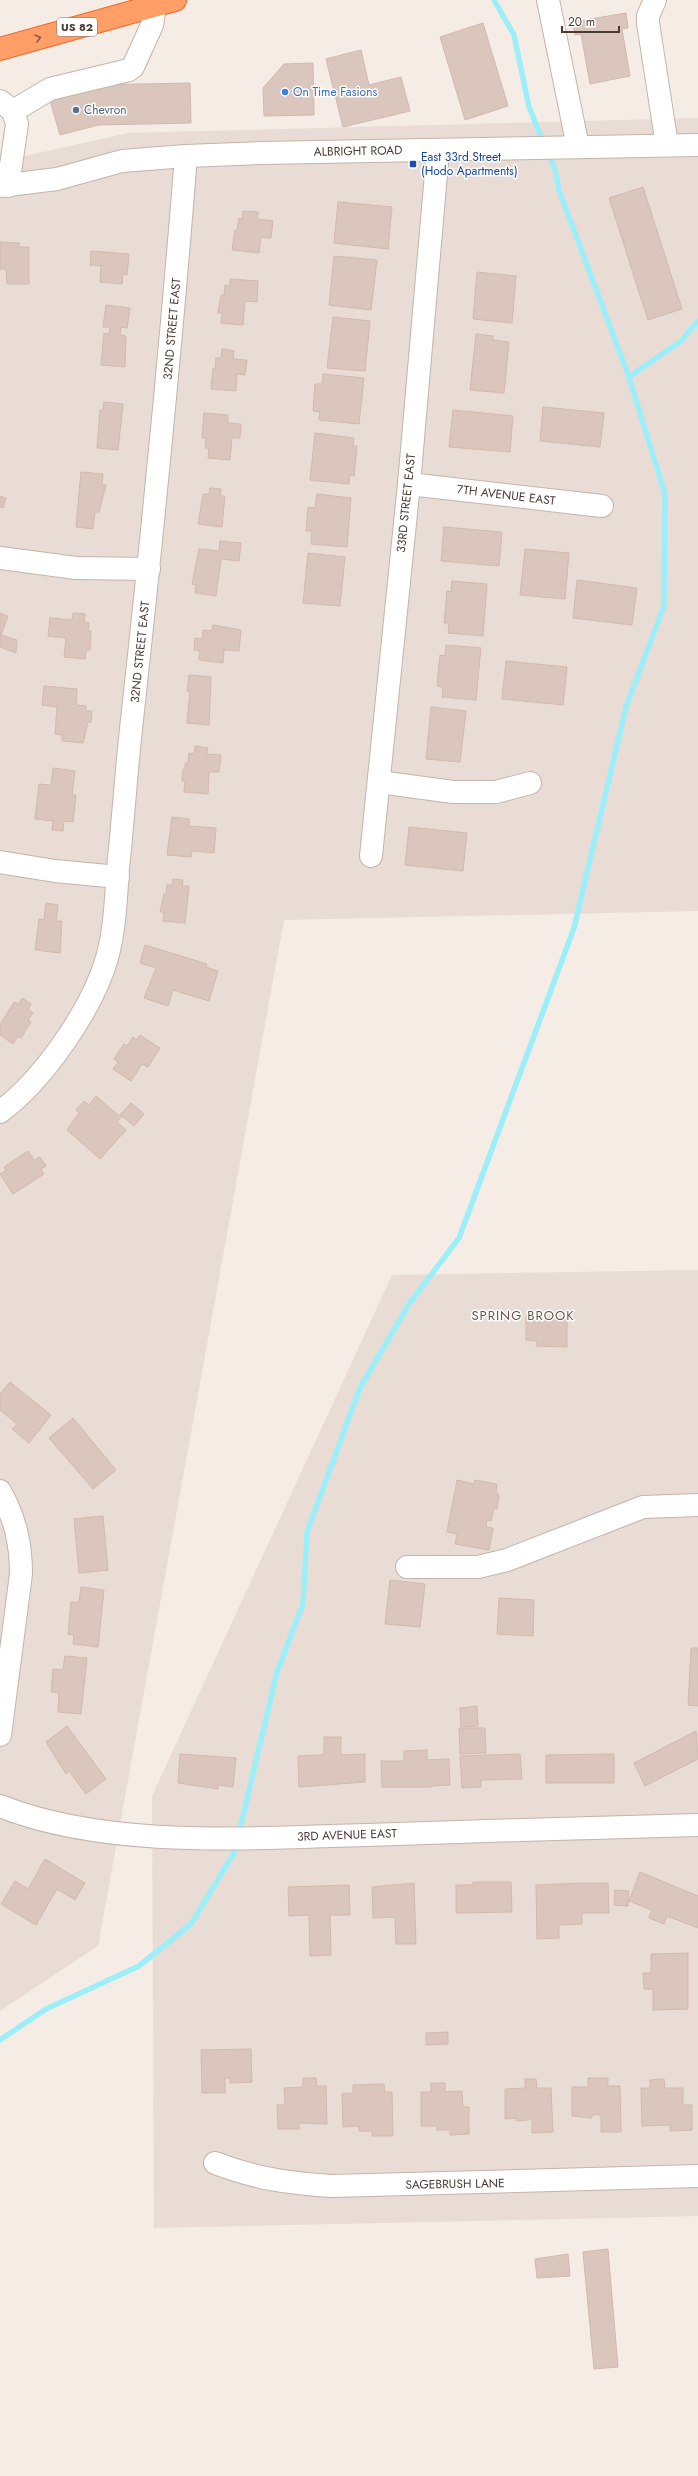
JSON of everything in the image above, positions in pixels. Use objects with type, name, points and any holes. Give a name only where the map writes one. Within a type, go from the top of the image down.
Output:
[{"type":"highway","name":"US 82","points":[[0,49],[164,3]]},
{"type":"street","points":[[548,0],[572,147]]},
{"type":"street","points":[[655,0],[648,16],[648,23],[667,146]]},
{"type":"street","points":[[4,186],[17,124],[6,106],[50,89],[129,70],[133,67],[152,25],[164,3]]},
{"type":"street","name":"ALBRIGHT ROAD","points":[[4,186],[57,179],[122,161],[186,156],[261,153],[698,145]]},
{"type":"street","name":"33RD STREET EAST","points":[[371,856],[400,559],[410,484],[438,150]]},
{"type":"street","name":"32ND STREET EAST","points":[[0,1112],[21,1095],[51,1060],[88,1001],[107,958],[115,913],[149,569],[186,156]]},
{"type":"street","name":"7TH AVENUE EAST","points":[[410,484],[602,506]]},
{"type":"street","points":[[0,558],[76,568],[149,569]]},
{"type":"street","points":[[379,782],[453,792],[489,792],[530,783]]},
{"type":"street","points":[[0,862],[55,871],[118,877]]},
{"type":"street","points":[[0,1491],[17,1529],[21,1552],[21,1574],[0,1735]]},
{"type":"street","points":[[407,1567],[478,1567],[507,1560],[643,1507],[698,1505]]},
{"type":"street","name":"3RD AVENUE EAST","points":[[0,1806],[36,1818],[88,1830],[214,1838],[698,1825]]},
{"type":"street","name":"SAGEBRUSH LANE","points":[[215,2163],[244,2174],[286,2183],[332,2186],[698,2176]]},
{"type":"shaded area","points":[[698,118],[698,911],[284,920],[98,1946],[0,2011],[0,158],[21,157],[128,133]]},
{"type":"shaded area","points":[[698,1270],[698,2216],[154,2228],[152,1796],[392,1275]]},
{"type":"building","points":[[626,13],[628,28],[622,29],[630,76],[590,84],[581,34],[575,35],[573,22]]},
{"type":"building","points":[[483,23],[508,106],[465,120],[440,37]]},
{"type":"building","points":[[361,50],[369,85],[401,77],[410,111],[343,127],[326,59]]},
{"type":"building","points":[[313,63],[314,115],[264,116],[263,88],[284,64]]},
{"type":"building","points":[[190,83],[191,123],[98,125],[60,135],[49,97],[92,85]]},
{"type":"building","points":[[643,187],[682,309],[648,320],[609,198]]},
{"type":"building","points":[[338,202],[392,207],[388,249],[334,243]]},
{"type":"building","points":[[243,211],[258,212],[257,219],[273,221],[271,238],[261,237],[259,253],[232,250],[235,230],[237,231],[239,218],[242,219]]},
{"type":"building","points":[[0,242],[19,243],[19,247],[29,247],[29,284],[7,284],[6,269],[0,269]]},
{"type":"building","points":[[91,251],[129,254],[127,275],[123,274],[122,284],[100,282],[101,266],[90,265]]},
{"type":"building","points":[[334,256],[377,260],[371,310],[329,305]]},
{"type":"building","points":[[477,272],[516,276],[512,323],[473,319]]},
{"type":"building","points":[[230,279],[258,281],[257,302],[245,301],[243,325],[221,323],[222,313],[218,313],[221,295],[224,295],[225,285],[230,286]]},
{"type":"building","points":[[106,305],[130,308],[127,328],[121,327],[120,335],[126,336],[125,367],[101,365],[104,333],[109,334],[110,327],[103,327]]},
{"type":"building","points":[[333,317],[370,321],[365,371],[327,368]]},
{"type":"building","points":[[476,334],[493,336],[493,340],[509,342],[504,393],[470,390]]},
{"type":"building","points":[[222,349],[234,351],[233,359],[247,360],[245,375],[237,374],[236,391],[211,389],[213,368],[215,369],[216,358],[221,358]]},
{"type":"building","points":[[323,374],[364,378],[359,424],[319,420],[320,412],[313,411],[315,384],[322,384]]},
{"type":"building","points":[[104,402],[123,404],[118,450],[97,448],[100,410],[103,410]]},
{"type":"building","points":[[543,407],[604,413],[600,447],[540,441]]},
{"type":"building","points":[[453,410],[513,416],[510,452],[449,447]]},
{"type":"building","points":[[204,413],[228,415],[228,423],[241,424],[240,438],[232,438],[230,460],[208,458],[209,448],[205,448],[206,438],[202,438]]},
{"type":"building","points":[[315,433],[354,438],[353,446],[357,446],[354,476],[350,475],[349,484],[310,480]]},
{"type":"building","points":[[81,472],[103,474],[102,485],[106,485],[99,512],[95,512],[93,529],[76,527]]},
{"type":"building","points":[[210,488],[221,489],[220,496],[225,496],[222,527],[198,524],[203,494],[209,494]]},
{"type":"building","points":[[317,494],[351,498],[347,547],[311,544],[312,531],[306,531],[308,507],[315,508]]},
{"type":"building","points":[[0,496],[6,498],[3,508],[0,507]]},
{"type":"building","points":[[444,527],[502,532],[499,566],[441,561]]},
{"type":"building","points":[[220,541],[241,543],[239,561],[221,559],[216,596],[195,593],[196,585],[192,584],[199,549],[219,551]]},
{"type":"building","points":[[525,549],[569,553],[565,599],[520,595]]},
{"type":"building","points":[[308,553],[345,557],[340,606],[303,603]]},
{"type":"building","points":[[577,580],[637,588],[632,625],[573,618]]},
{"type":"building","points":[[452,581],[487,584],[483,636],[448,633],[449,623],[444,623],[447,591],[451,592]]},
{"type":"building","points":[[0,613],[8,616],[1,635],[17,640],[16,653],[0,647]]},
{"type":"building","points":[[73,613],[85,614],[84,622],[89,623],[88,631],[91,631],[90,650],[86,650],[85,659],[64,657],[66,638],[48,636],[50,618],[72,620]]},
{"type":"building","points":[[213,625],[241,630],[239,651],[224,650],[223,663],[199,660],[200,651],[194,650],[195,638],[202,639],[203,630],[212,631]]},
{"type":"building","points":[[446,645],[481,648],[476,700],[442,697],[443,687],[437,686],[440,655],[445,656]]},
{"type":"building","points":[[506,661],[567,667],[563,705],[502,699]]},
{"type":"building","points":[[189,675],[211,677],[209,725],[187,723],[190,691],[187,691]]},
{"type":"building","points":[[44,686],[77,689],[76,705],[86,706],[86,711],[92,711],[91,722],[88,722],[83,743],[62,741],[62,735],[55,734],[57,707],[42,705]]},
{"type":"building","points":[[431,707],[466,711],[460,762],[426,759]]},
{"type":"building","points":[[195,746],[208,748],[207,754],[221,755],[219,772],[209,772],[208,794],[184,792],[185,781],[182,781],[183,769],[185,769],[185,763],[188,763],[189,753],[194,754]]},
{"type":"building","points":[[53,768],[75,771],[72,795],[76,795],[73,822],[64,821],[63,831],[52,830],[53,821],[35,819],[39,784],[51,785]]},
{"type":"building","points":[[172,817],[189,819],[189,826],[216,828],[214,853],[192,851],[191,857],[167,855]]},
{"type":"building","points":[[409,827],[467,833],[463,871],[405,865]]},
{"type":"building","points":[[173,879],[183,880],[182,886],[189,886],[185,923],[163,921],[164,912],[160,912],[164,894],[166,894],[167,885],[172,885]]},
{"type":"building","points":[[46,903],[58,905],[56,921],[62,921],[60,953],[35,950],[39,919],[44,920]]},
{"type":"building","points":[[145,945],[207,964],[206,967],[218,971],[209,1001],[173,990],[168,1006],[144,998],[156,968],[140,963]]},
{"type":"building","points":[[22,998],[31,1004],[28,1009],[33,1013],[28,1020],[31,1022],[21,1038],[18,1036],[13,1044],[0,1035],[0,1025],[14,1002],[19,1004]]},
{"type":"building","points":[[140,1035],[160,1048],[148,1067],[142,1064],[131,1081],[113,1069],[118,1062],[114,1059],[124,1044],[127,1046],[133,1037],[137,1040]]},
{"type":"building","points":[[96,1096],[119,1116],[131,1103],[144,1114],[134,1126],[122,1116],[117,1122],[126,1130],[100,1159],[67,1130],[79,1113],[76,1110],[84,1101],[89,1105]]},
{"type":"building","points":[[28,1151],[34,1160],[40,1157],[46,1166],[41,1169],[44,1174],[13,1194],[0,1174],[6,1171],[4,1167]]},
{"type":"building","points":[[526,1317],[567,1318],[567,1347],[536,1346],[537,1341],[526,1340]]},
{"type":"building","points":[[10,1382],[51,1415],[29,1443],[12,1429],[17,1424],[0,1410],[0,1394]]},
{"type":"building","points":[[73,1418],[116,1470],[93,1489],[49,1438]]},
{"type":"building","points":[[457,1480],[474,1484],[475,1480],[497,1484],[496,1491],[499,1496],[497,1509],[494,1508],[491,1521],[487,1520],[486,1527],[493,1528],[489,1550],[455,1544],[457,1534],[447,1532]]},
{"type":"building","points":[[103,1516],[108,1570],[79,1573],[74,1519]]},
{"type":"building","points":[[390,1580],[425,1584],[420,1627],[385,1624]]},
{"type":"building","points":[[81,1587],[104,1590],[98,1647],[73,1644],[74,1635],[68,1634],[71,1602],[79,1602]]},
{"type":"building","points":[[499,1598],[534,1600],[533,1636],[497,1634]]},
{"type":"building","points":[[691,1648],[698,1648],[698,1706],[688,1705]]},
{"type":"building","points":[[65,1656],[87,1658],[81,1714],[58,1712],[59,1693],[51,1692],[53,1669],[63,1670]]},
{"type":"building","points":[[477,1706],[478,1726],[461,1727],[460,1708]]},
{"type":"building","points":[[67,1726],[106,1779],[86,1794],[69,1771],[66,1774],[46,1742]]},
{"type":"building","points":[[459,1728],[485,1728],[486,1753],[460,1754]]},
{"type":"building","points":[[696,1731],[698,1759],[645,1786],[634,1763]]},
{"type":"building","points":[[324,1737],[341,1737],[341,1755],[365,1754],[365,1782],[299,1787],[298,1756],[324,1755]]},
{"type":"building","points":[[427,1750],[427,1760],[449,1759],[450,1785],[432,1787],[382,1787],[381,1761],[404,1761],[404,1751]]},
{"type":"building","points":[[180,1754],[236,1758],[233,1787],[218,1785],[218,1789],[178,1783]]},
{"type":"building","points":[[520,1754],[522,1779],[481,1780],[481,1787],[462,1788],[460,1756]]},
{"type":"building","points":[[614,1754],[614,1783],[546,1783],[546,1755]]},
{"type":"building","points":[[45,1859],[85,1883],[75,1900],[57,1889],[36,1925],[1,1904],[15,1881],[28,1889]]},
{"type":"building","points":[[640,1872],[698,1896],[698,1928],[667,1916],[664,1924],[649,1918],[652,1910],[629,1901]]},
{"type":"building","points":[[473,1882],[511,1882],[512,1912],[456,1913],[456,1885],[473,1885]]},
{"type":"building","points":[[414,1883],[416,1944],[396,1944],[395,1917],[373,1918],[372,1887]]},
{"type":"building","points":[[608,1883],[609,1913],[582,1913],[582,1924],[559,1925],[559,1938],[537,1939],[536,1885]]},
{"type":"building","points":[[349,1885],[350,1915],[330,1915],[331,1955],[310,1956],[309,1915],[289,1916],[288,1887]]},
{"type":"building","points":[[615,1890],[629,1891],[628,1906],[614,1905]]},
{"type":"building","points":[[688,1953],[688,2009],[653,2010],[653,1989],[644,1989],[643,1973],[651,1973],[651,1954]]},
{"type":"building","points":[[448,2032],[448,2044],[426,2045],[426,2033]]},
{"type":"building","points":[[251,2049],[252,2082],[230,2083],[230,2078],[225,2078],[225,2093],[202,2093],[201,2050]]},
{"type":"building","points":[[303,2078],[316,2078],[317,2086],[326,2086],[327,2124],[299,2123],[299,2129],[278,2129],[277,2105],[285,2105],[284,2088],[303,2087]]},
{"type":"building","points":[[588,2078],[608,2078],[608,2086],[620,2086],[621,2132],[601,2132],[601,2115],[592,2115],[592,2118],[572,2116],[572,2087],[588,2087]]},
{"type":"building","points":[[525,2079],[536,2079],[537,2088],[551,2088],[553,2132],[532,2133],[532,2118],[529,2120],[516,2121],[516,2118],[505,2119],[505,2089],[525,2088]]},
{"type":"building","points":[[664,2079],[665,2088],[683,2088],[683,2105],[692,2105],[692,2130],[670,2131],[670,2125],[642,2126],[641,2088],[650,2088],[650,2080]]},
{"type":"building","points":[[431,2083],[445,2083],[445,2092],[462,2091],[463,2107],[469,2107],[469,2134],[450,2135],[450,2130],[437,2130],[437,2126],[421,2126],[421,2092],[431,2092]]},
{"type":"building","points":[[384,2084],[385,2092],[392,2092],[393,2136],[372,2136],[372,2131],[359,2131],[359,2126],[343,2127],[342,2094],[353,2093],[353,2085]]},
{"type":"building","points":[[608,2249],[618,2367],[594,2369],[583,2252]]},
{"type":"building","points":[[568,2254],[570,2276],[537,2278],[535,2259]]},
{"type":"waterway","points":[[494,0],[514,35],[529,107],[544,144]]},
{"type":"waterway","points":[[239,1833],[277,1672],[303,1604],[307,1532],[360,1388],[409,1304],[459,1238],[574,928],[626,707],[664,606],[665,494],[629,377],[559,190],[555,170],[548,152]]},
{"type":"waterway","points":[[629,377],[681,341],[698,321]]},
{"type":"waterway","points":[[0,2040],[46,2009],[139,1966],[191,1924],[234,1853],[236,1843]]},
{"type":"place","name":"On Time Fasions","points":[[285,92]]},
{"type":"place","name":"Chevron","points":[[76,110]]},
{"type":"place","name":"East 33rd Street (Hodo Apartments)","points":[[413,164]]},
{"type":"district","name":"SPRING BROOK","points":[[523,1315]]}]
